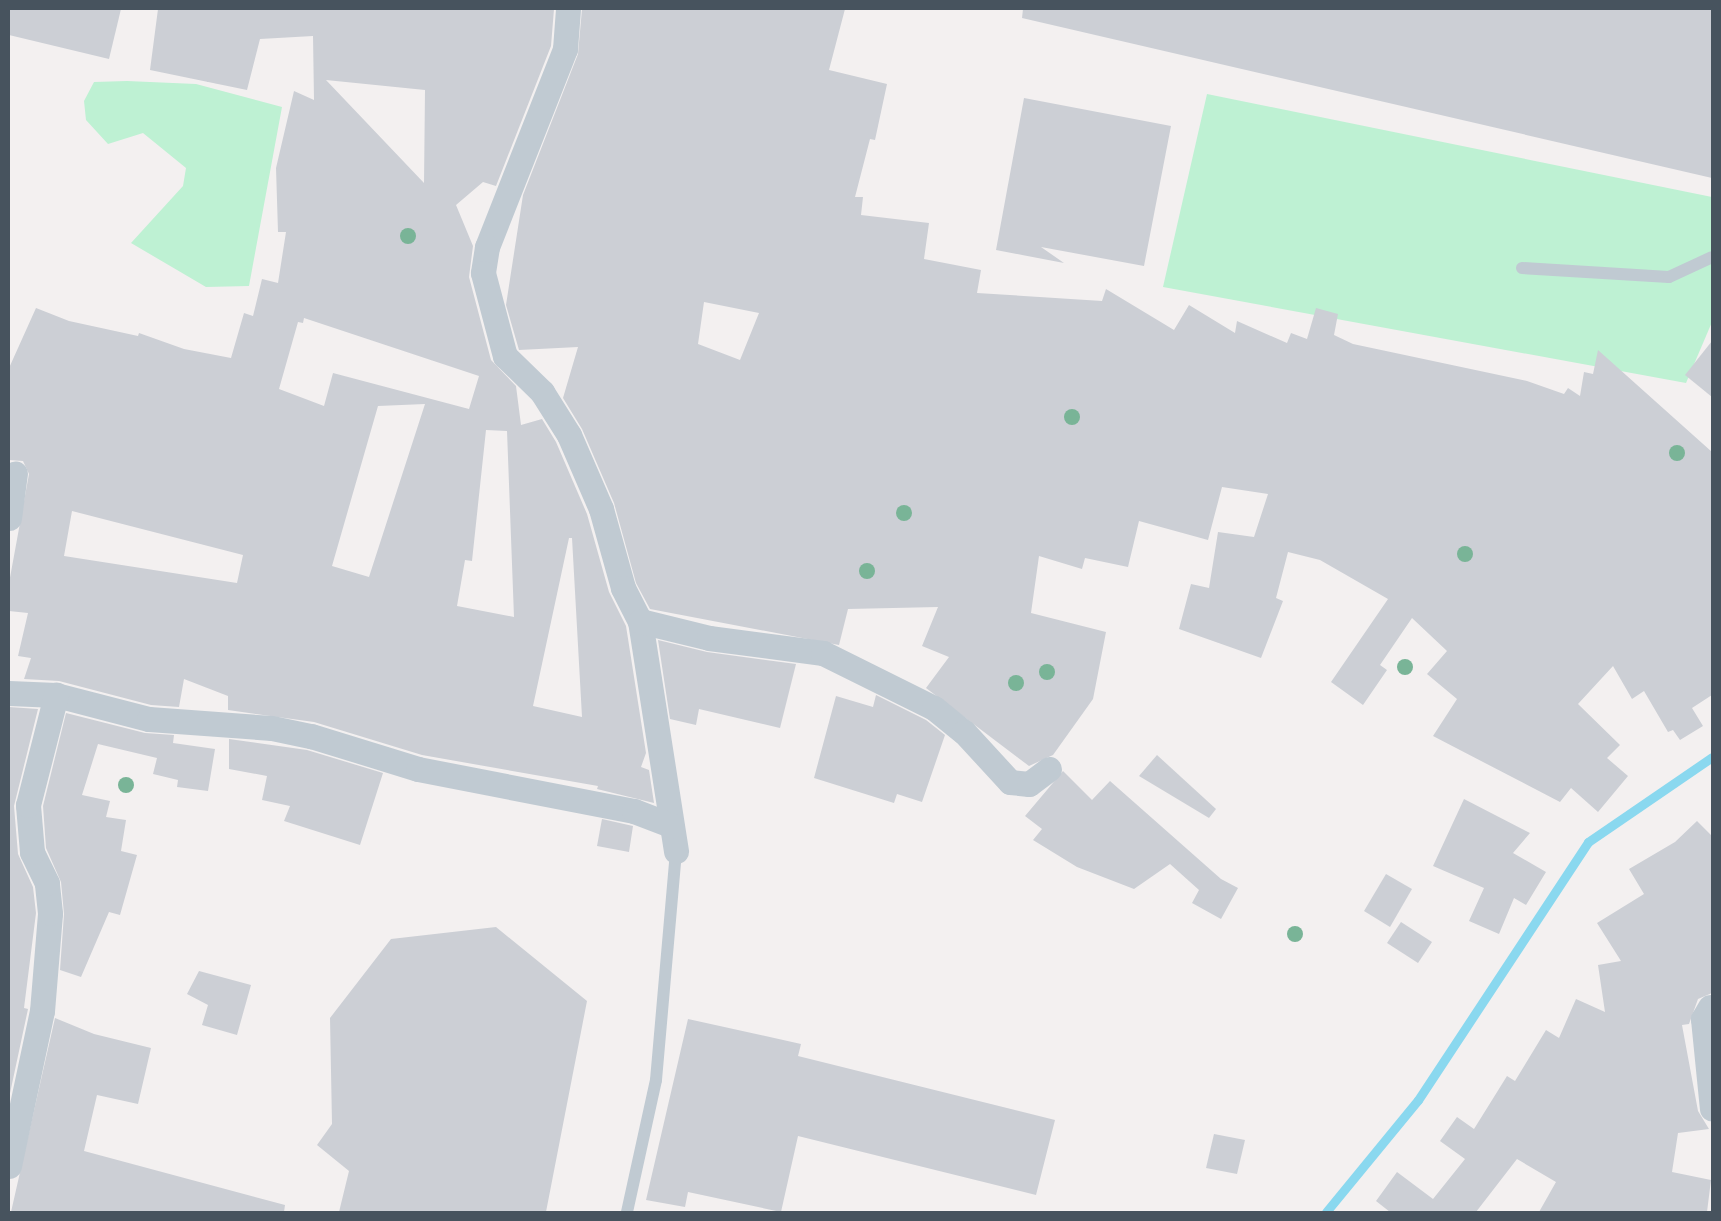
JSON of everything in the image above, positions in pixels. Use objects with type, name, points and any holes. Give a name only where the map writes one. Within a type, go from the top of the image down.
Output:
[{"type":"street","points":[[568,9],[565,49],[487,247],[483,273],[505,356],[542,392],[569,435],[601,509],[623,588],[640,621],[676,851]]},
{"type":"street","points":[[9,518],[15,473]]},
{"type":"street","points":[[640,621],[709,638],[823,653],[934,708],[964,732],[1010,782],[1029,784],[1049,769]]},
{"type":"street","points":[[9,693],[56,694],[149,719],[272,728],[312,736],[418,769],[634,811],[671,825]]},
{"type":"street","points":[[9,1166],[42,1011],[50,913],[46,883],[32,852],[28,805],[56,694]]},
{"type":"street","points":[[1710,1008],[1703,1019],[1712,1109]]},
{"type":"lane","points":[[1522,268],[1669,277],[1712,257]]},
{"type":"lane","points":[[627,1212],[656,1080],[676,851]]},
{"type":"green space","points":[[127,81],[196,84],[282,107],[249,286],[206,287],[131,243],[183,186],[186,168],[143,133],[108,144],[86,120],[84,101],[94,82]]},
{"type":"green space","points":[[1207,94],[1712,197],[1712,322],[1686,383],[1163,287]]},
{"type":"building","points":[[9,9],[121,9],[109,59],[9,35]]},
{"type":"building","points":[[158,9],[554,9],[551,46],[496,186],[483,182],[456,205],[473,246],[469,277],[491,360],[516,386],[521,425],[542,419],[556,442],[587,514],[609,592],[626,626],[646,753],[641,767],[649,770],[654,803],[597,789],[598,786],[422,755],[314,722],[228,710],[228,696],[184,679],[179,707],[151,705],[59,681],[24,679],[31,658],[18,656],[28,613],[9,611],[9,583],[29,474],[23,461],[9,460],[9,368],[36,308],[69,321],[138,336],[139,333],[184,349],[231,358],[244,313],[253,316],[262,279],[278,283],[286,232],[278,232],[276,168],[294,91],[314,100],[313,36],[260,39],[247,90],[150,70]],"holes":[[[326,80],[425,90],[424,183]],[[304,318],[479,376],[469,409],[333,373],[324,406],[279,389],[298,322],[303,323]],[[425,404],[369,577],[332,566],[378,406]],[[486,430],[507,431],[514,617],[457,606],[465,560],[472,561]],[[72,511],[243,555],[237,583],[64,556]],[[569,538],[572,538],[582,717],[533,706]]]},
{"type":"building","points":[[582,9],[845,9],[829,70],[887,84],[875,140],[870,139],[855,197],[863,197],[861,215],[929,223],[924,259],[981,270],[977,293],[1102,301],[1106,289],[1174,330],[1189,305],[1235,333],[1237,321],[1287,343],[1291,333],[1307,339],[1316,308],[1338,314],[1334,335],[1353,344],[1527,381],[1564,394],[1568,388],[1580,396],[1584,372],[1593,374],[1598,350],[1712,452],[1712,695],[1692,708],[1703,726],[1680,740],[1673,730],[1668,732],[1644,691],[1632,699],[1613,666],[1578,704],[1620,745],[1607,758],[1628,776],[1598,812],[1571,788],[1560,802],[1433,736],[1457,699],[1427,674],[1447,651],[1412,618],[1380,665],[1387,670],[1363,705],[1331,682],[1388,599],[1320,560],[1288,552],[1276,598],[1283,601],[1261,658],[1179,629],[1191,584],[1209,588],[1218,532],[1254,537],[1268,494],[1222,487],[1208,540],[1139,521],[1128,567],[1085,558],[1082,569],[1039,556],[1031,613],[1106,632],[1093,699],[1053,755],[1029,766],[926,688],[949,657],[922,646],[938,607],[848,609],[839,645],[650,609],[636,583],[614,503],[582,429],[563,398],[578,347],[519,350],[506,305],[523,195],[578,54]],"holes":[[[704,302],[759,313],[740,360],[698,344]]]},
{"type":"building","points":[[1023,9],[1712,9],[1712,178],[1022,18]]},
{"type":"building","points":[[1024,98],[1171,126],[1144,266],[1041,247],[1064,263],[996,250]]},
{"type":"building","points":[[1712,341],[1712,397],[1685,375]]},
{"type":"building","points":[[658,640],[707,652],[796,664],[780,728],[699,709],[696,725],[670,719]]},
{"type":"building","points":[[876,695],[926,720],[945,735],[922,802],[897,794],[894,803],[814,778],[836,696],[873,707]]},
{"type":"building","points":[[9,707],[38,709],[14,806],[18,854],[33,887],[36,913],[24,1008],[28,1009],[9,1098]]},
{"type":"building","points":[[66,713],[145,733],[174,735],[173,743],[215,749],[208,791],[177,787],[178,780],[153,774],[157,758],[98,744],[82,795],[110,801],[106,817],[126,820],[121,851],[137,855],[120,915],[109,912],[81,977],[60,970],[64,914],[61,882],[46,848],[43,806]]},
{"type":"building","points":[[229,739],[307,750],[383,773],[360,845],[284,821],[290,806],[262,800],[267,776],[229,769]]},
{"type":"building","points":[[1157,755],[1216,809],[1209,818],[1139,776]]},
{"type":"building","points":[[1063,771],[1092,800],[1110,781],[1221,879],[1238,888],[1221,919],[1192,903],[1199,890],[1170,864],[1134,889],[1077,867],[1033,840],[1042,829],[1025,816]]},
{"type":"building","points":[[1464,799],[1530,833],[1513,853],[1546,872],[1526,905],[1514,898],[1499,934],[1469,921],[1484,888],[1433,866]]},
{"type":"building","points":[[602,819],[633,826],[629,852],[597,846]]},
{"type":"building","points":[[1697,821],[1712,836],[1712,993],[1698,999],[1689,1024],[1682,1025],[1698,1111],[1709,1129],[1678,1133],[1672,1172],[1711,1180],[1707,1212],[1539,1212],[1556,1182],[1517,1159],[1476,1212],[1390,1212],[1376,1201],[1397,1172],[1433,1199],[1465,1159],[1440,1141],[1457,1117],[1474,1129],[1507,1076],[1515,1081],[1546,1030],[1559,1038],[1576,999],[1605,1012],[1598,965],[1621,961],[1597,923],[1644,894],[1629,869],[1675,842]]},
{"type":"building","points":[[1386,874],[1412,889],[1390,927],[1364,911]]},
{"type":"building","points":[[1401,922],[1432,942],[1418,963],[1387,943]]},
{"type":"building","points":[[496,927],[587,1001],[546,1212],[339,1212],[349,1171],[317,1145],[332,1124],[330,1018],[391,939]]},
{"type":"building","points":[[199,971],[251,985],[237,1035],[202,1025],[208,1005],[187,994]]},
{"type":"building","points":[[55,1018],[94,1034],[151,1048],[138,1104],[97,1095],[84,1151],[285,1205],[284,1212],[11,1212]]},
{"type":"building","points":[[688,1019],[801,1044],[798,1056],[1055,1120],[1036,1195],[798,1136],[781,1212],[688,1192],[685,1207],[646,1200]]},
{"type":"building","points":[[1214,1134],[1245,1140],[1237,1174],[1206,1168]]},
{"type":"waterway","points":[[1326,1212],[1418,1100],[1588,842],[1712,757]]}]
